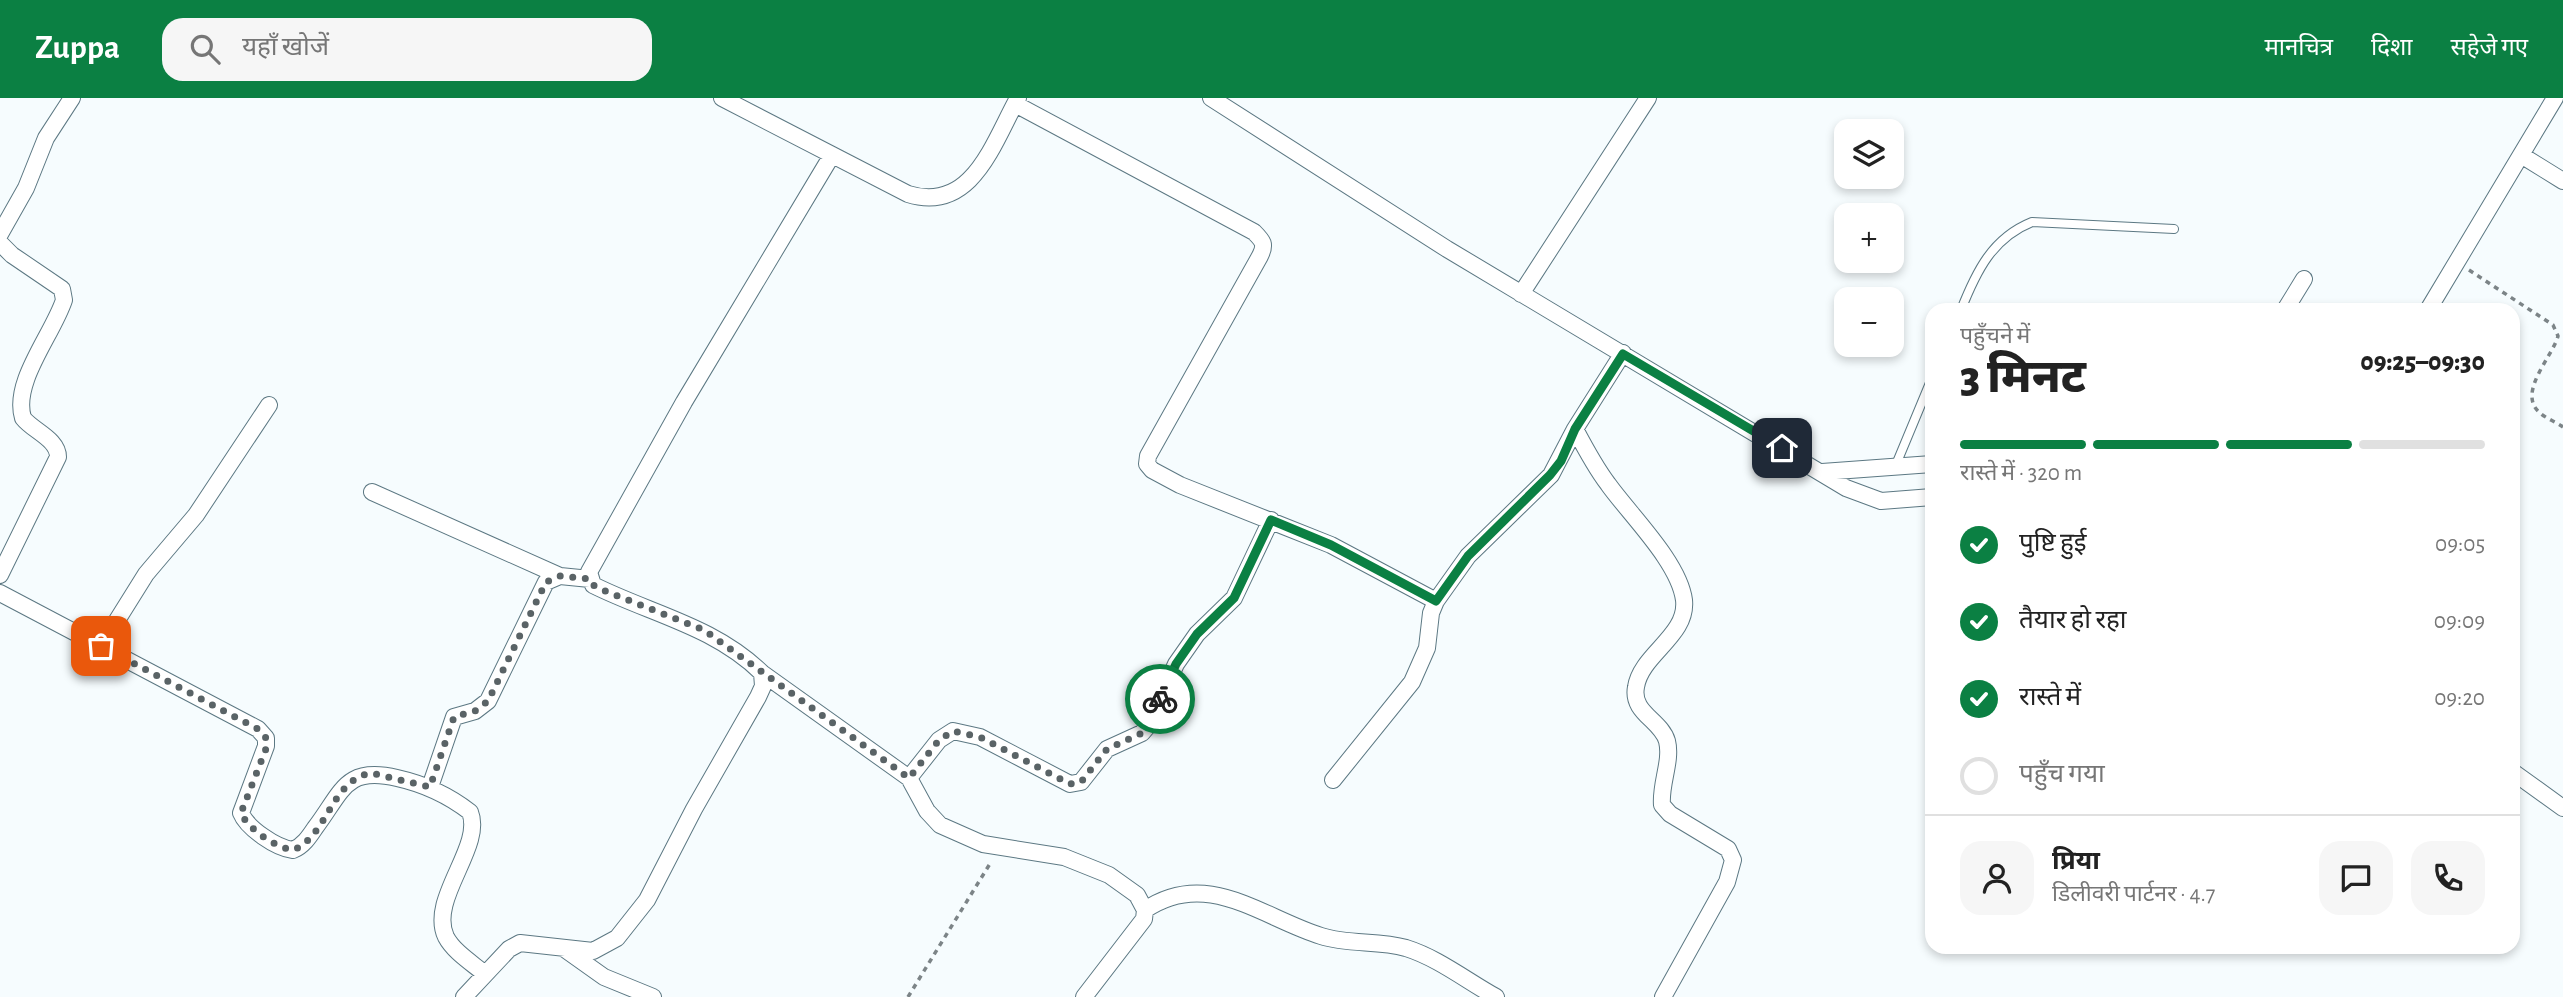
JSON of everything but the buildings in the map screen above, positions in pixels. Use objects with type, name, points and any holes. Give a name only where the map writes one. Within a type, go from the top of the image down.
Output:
[{"type":"street","points":[[722,98],[908,194],[939,199],[968,183],[1016,101],[1254,232],[1265,246],[1154,445],[1147,464],[1152,470],[1180,485],[1331,545],[1436,601]]},
{"type":"street","points":[[1211,98],[1521,294],[1846,488],[1881,501],[1925,498]]},
{"type":"street","points":[[1521,294],[1648,98]]},
{"type":"street","points":[[2432,303],[2555,98]]},
{"type":"street","points":[[0,234],[26,188],[46,138],[65,102]]},
{"type":"street","points":[[831,155],[684,402],[594,561],[590,579],[593,585],[605,591],[704,630],[909,778],[927,811],[940,825],[1000,848],[1032,850],[1077,861],[1137,895],[1145,910]]},
{"type":"street","points":[[2521,155],[2563,181]]},
{"type":"street","points":[[0,243],[12,255],[62,289],[64,300],[32,366],[21,400],[23,418],[51,441],[58,450],[58,457],[0,575]]},
{"type":"street","points":[[2289,303],[2304,279]]},
{"type":"street","points":[[1333,780],[1412,682],[1427,648],[1431,613],[1436,601],[1468,556],[1561,461],[1575,429],[1623,354]]},
{"type":"street","points":[[101,646],[146,574],[196,514],[269,405]]},
{"type":"street","points":[[1575,429],[1608,485],[1668,564],[1679,582],[1684,601],[1678,625],[1651,659],[1636,686],[1638,706],[1666,739],[1668,755],[1662,805],[1670,814],[1728,849],[1733,860],[1727,882],[1663,997]]},
{"type":"street","points":[[1822,472],[1925,465]]},
{"type":"street","points":[[372,492],[560,576],[590,579]]},
{"type":"street","points":[[909,778],[939,740],[953,731],[980,737],[1070,784],[1081,782],[1107,749],[1142,733],[1148,726],[1176,664],[1197,634],[1234,598],[1271,520]]},
{"type":"street","points":[[430,787],[454,717],[475,711],[488,701],[546,582],[560,576]]},
{"type":"street","points":[[0,593],[258,729],[266,738],[267,746],[241,813],[251,826],[286,849],[293,850],[305,842],[345,788],[362,775],[371,773],[430,787],[460,804],[470,812],[474,822],[451,886],[443,927],[452,946],[485,974]]},
{"type":"street","points":[[464,997],[509,949],[520,943],[593,951],[606,947],[632,922],[647,900],[758,697],[763,686],[762,673]]},
{"type":"street","points":[[2520,777],[2563,808]]},
{"type":"street","points":[[1084,997],[1140,926],[1145,910],[1164,897],[1180,893],[1212,895],[1340,942],[1407,948],[1496,997]]},
{"type":"street","points":[[564,948],[604,977],[653,997]]},
{"type":"lane","points":[[1964,303],[1980,267],[1997,243],[2012,230],[2032,222],[2174,229]]},
{"type":"lane","points":[[1895,467],[1925,395]]},
{"type":"path","points":[[2457,262],[2519,303]]},
{"type":"path","points":[[2520,303],[2553,325],[2558,336],[2535,381],[2533,401],[2537,411],[2563,427]]},
{"type":"path","points":[[908,997],[1000,848]]},
{"type":"way so far","points":[[101,646],[258,729],[266,738],[267,746],[241,813],[251,826],[286,849],[293,850],[305,842],[345,788],[362,775],[371,773],[430,787],[454,717],[459,713],[475,711],[488,701],[546,582],[560,576],[590,579],[593,585],[605,591],[704,630],[909,778],[939,740],[953,731],[980,737],[1070,784],[1081,782],[1107,749],[1142,733],[1160,699]]},
{"type":"route","points":[[1160,699],[1176,664],[1197,634],[1234,598],[1271,520],[1331,545],[1436,601],[1479,543],[1509,519],[1561,461],[1575,429],[1623,354],[1782,448]]}]
